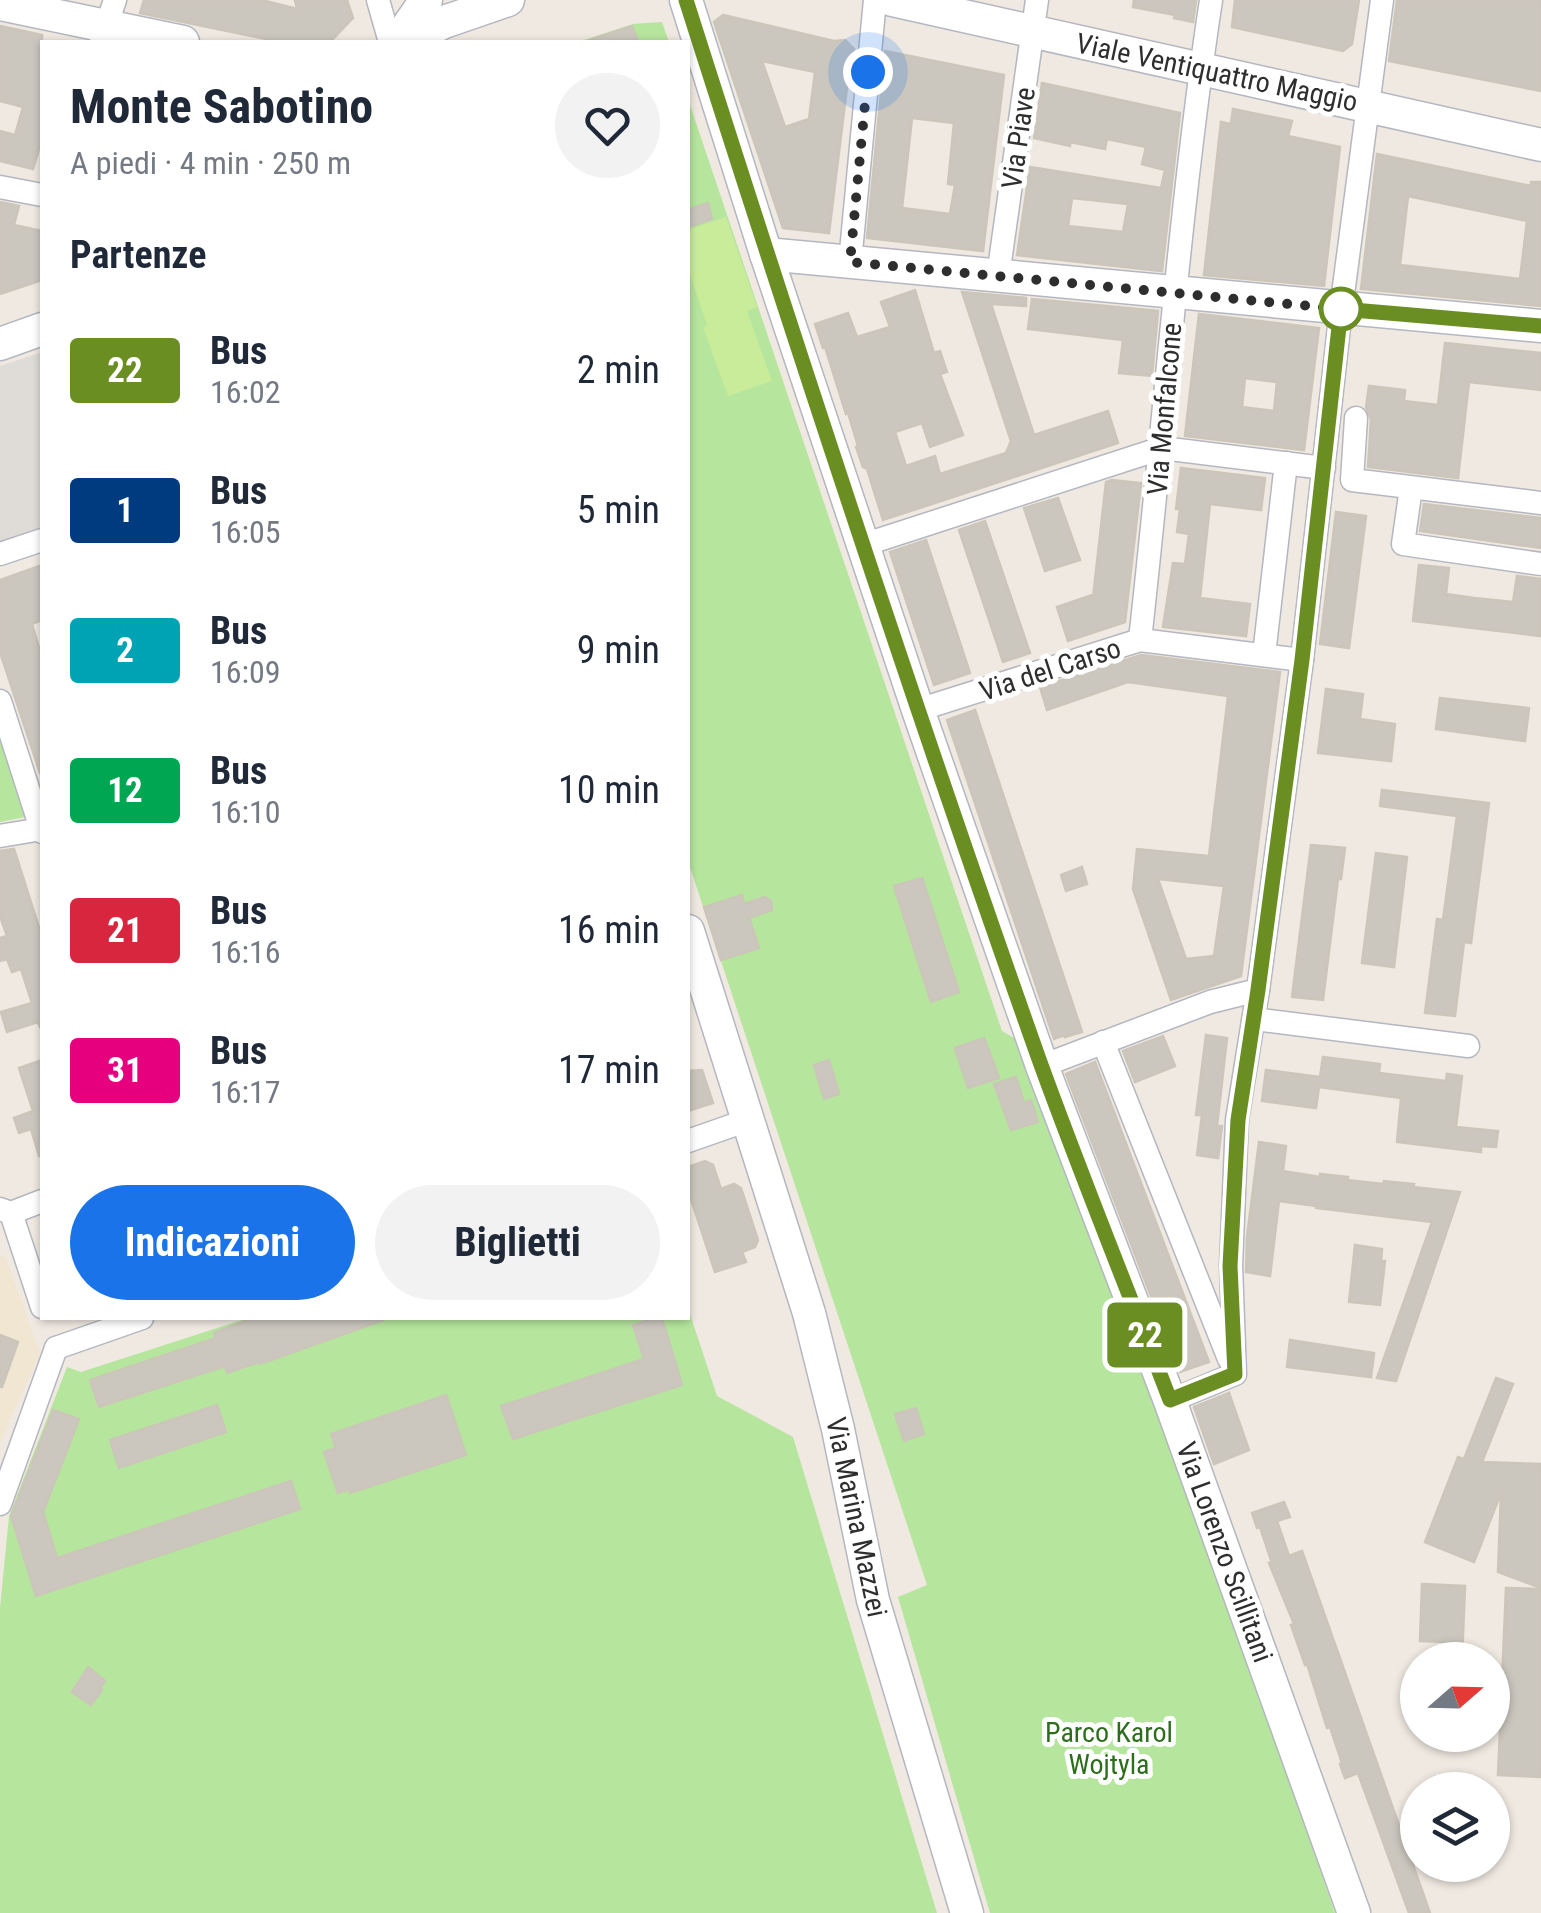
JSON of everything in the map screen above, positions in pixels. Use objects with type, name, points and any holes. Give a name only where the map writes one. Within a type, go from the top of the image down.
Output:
[{"type":"street","points":[[378,0],[393,40]]},
{"type":"street","points":[[397,40],[445,7],[508,0]]},
{"type":"street","name":"Via Lorenzo Scillitani","points":[[686,0],[918,710],[1042,1066],[1170,1400],[1354,1913]]},
{"type":"street","points":[[850,262],[875,0]]},
{"type":"street","name":"Viale Ventiquattro Maggio","points":[[892,0],[1035,16],[1201,69],[1541,144]]},
{"type":"street","name":"Via Monfalcone","points":[[1140,640],[1162,448],[1174,293],[1211,0]]},
{"type":"street","points":[[1235,1374],[1230,1266],[1236,1138],[1302,660],[1341,309],[1382,0]]},
{"type":"street","points":[[0,4],[107,22],[175,40]]},
{"type":"street","points":[[406,40],[445,7]]},
{"type":"street","name":"Via Piave","points":[[998,276],[1035,16]]},
{"type":"street","points":[[0,187],[40,196]]},
{"type":"street","points":[[766,254],[1541,326]]},
{"type":"street","points":[[0,344],[40,330]]},
{"type":"street","points":[[1356,418],[1352,480],[1541,503]]},
{"type":"street","points":[[864,545],[1162,448],[1324,468]]},
{"type":"street","points":[[1264,655],[1286,464]]},
{"type":"street","points":[[1412,488],[1403,544],[1541,564]]},
{"type":"street","points":[[0,554],[40,541]]},
{"type":"street","name":"Via del Carso","points":[[918,710],[1140,640],[1302,660]]},
{"type":"street","points":[[0,701],[40,824]]},
{"type":"street","points":[[0,836],[40,830]]},
{"type":"street","name":"Via Marina Mazzei","points":[[690,937],[809,1313],[838,1428],[873,1600],[967,1913]]},
{"type":"street","points":[[1042,1066],[1210,1002],[1258,990]]},
{"type":"street","points":[[1254,1019],[1468,1046]]},
{"type":"street","points":[[1103,1042],[1235,1374]]},
{"type":"street","points":[[690,1140],[748,1120]]},
{"type":"street","points":[[40,1201],[5,1210],[40,1302]]},
{"type":"street","points":[[0,1504],[56,1348],[47,1320]]},
{"type":"street","points":[[56,1348],[136,1320]]},
{"type":"street","points":[[1170,1400],[1235,1374]]},
{"type":"shaded area","points":[[40,353],[40,535],[0,548],[0,366]]},
{"type":"shaded area","points":[[0,1255],[6,1258],[40,1354],[0,1444]]},
{"type":"green space","points":[[662,22],[668,40],[584,40],[633,24]]},
{"type":"green space","name":"Parco Karol Wojtyla","points":[[690,105],[1002,1031],[1014,1038],[1207,1543],[1335,1913],[990,1913],[898,1597],[927,1585],[690,867]]},
{"type":"green space","points":[[726,217],[757,307],[747,311],[772,381],[728,396],[703,327],[707,325],[690,274],[690,229]]},
{"type":"green space","points":[[0,732],[30,816],[0,822]]},
{"type":"green space","points":[[690,1314],[717,1396],[793,1437],[937,1913],[0,1913],[0,1608],[9,1516],[67,1367],[81,1372],[242,1320],[690,1320]]},
{"type":"building","points":[[144,0],[262,0],[297,9],[295,0],[347,0],[353,18],[332,40],[271,40],[140,13]]},
{"type":"building","points":[[1134,0],[1196,0],[1193,22],[1133,7]]},
{"type":"building","points":[[1235,0],[1359,0],[1352,44],[1343,51],[1232,27]]},
{"type":"building","points":[[1397,0],[1541,0],[1541,91],[1389,61]]},
{"type":"building","points":[[723,15],[834,41],[845,40],[854,49],[829,233],[783,228],[714,22]],"holes":[[[762,61],[815,72],[809,119],[785,127]]]},
{"type":"building","points":[[0,26],[42,35],[40,146],[33,169],[0,161],[0,131],[15,135],[23,107],[0,101]]},
{"type":"building","points":[[632,26],[637,40],[590,40]]},
{"type":"building","points":[[885,51],[1004,75],[983,251],[867,238]],"holes":[[[912,118],[954,123],[948,184],[955,185],[950,214],[902,208]]]},
{"type":"building","points":[[1042,83],[1180,113],[1162,271],[1017,255],[1030,167],[1161,188],[1165,170],[1142,164],[1146,147],[1107,139],[1105,149],[1034,138]],"holes":[[[1072,198],[1128,204],[1123,232],[1068,226]]]},
{"type":"building","points":[[1233,109],[1292,121],[1288,136],[1340,147],[1324,286],[1204,275],[1221,122],[1231,124]]},
{"type":"building","points":[[1377,154],[1531,186],[1531,182],[1541,182],[1541,306],[1361,289]],"holes":[[[1408,196],[1527,221],[1520,279],[1400,265]]]},
{"type":"building","points":[[0,202],[19,206],[14,225],[40,231],[40,281],[0,294]]},
{"type":"building","points":[[708,203],[712,219],[690,226],[690,209]]},
{"type":"building","points":[[915,290],[934,353],[940,351],[947,372],[940,374],[963,435],[930,447],[922,423],[895,432],[906,466],[935,456],[940,474],[1006,453],[1011,441],[962,292],[1026,298],[1026,306],[991,304],[1034,435],[1108,411],[1118,443],[883,520],[815,324],[848,313],[857,337],[890,327],[881,302]]},
{"type":"building","points":[[1032,299],[1158,311],[1152,376],[1119,373],[1123,340],[1028,329]]},
{"type":"building","points":[[1199,314],[1319,328],[1304,450],[1185,436]],"holes":[[[1245,378],[1277,382],[1274,411],[1242,407]]]},
{"type":"building","points":[[1445,343],[1541,353],[1541,390],[1469,382],[1458,478],[1368,467],[1369,386],[1405,390],[1404,401],[1438,405]]},
{"type":"building","points":[[1181,468],[1265,478],[1261,510],[1210,504],[1200,598],[1250,604],[1246,636],[1163,627],[1173,563],[1185,564],[1189,534],[1177,532]]},
{"type":"building","points":[[1106,482],[1141,483],[1125,622],[1068,641],[1057,607],[1092,595],[1093,598]]},
{"type":"building","points":[[1058,498],[1080,560],[1045,571],[1024,508]]},
{"type":"building","points":[[1424,504],[1541,518],[1541,548],[1420,531]]},
{"type":"building","points":[[1336,512],[1366,516],[1349,648],[1320,644]]},
{"type":"building","points":[[985,521],[1030,653],[1003,662],[959,530]]},
{"type":"building","points":[[926,540],[970,673],[934,685],[890,552]]},
{"type":"building","points":[[1419,565],[1449,568],[1446,594],[1474,598],[1513,602],[1517,576],[1541,579],[1540,636],[1413,621]]},
{"type":"building","points":[[40,566],[40,621],[32,624],[40,651],[40,773],[0,652],[0,580]]},
{"type":"building","points":[[1141,655],[1280,672],[1241,976],[1171,1000],[1133,889],[1137,849],[1209,856],[1228,696],[1128,682],[1047,710],[1040,687]],"holes":[[[1158,879],[1224,886],[1214,956],[1186,959]]]},
{"type":"building","points":[[1326,689],[1363,694],[1360,719],[1395,724],[1391,761],[1318,753]]},
{"type":"building","points":[[1440,698],[1529,708],[1525,741],[1436,729]]},
{"type":"building","points":[[975,710],[1082,1032],[1054,1039],[947,720]]},
{"type":"building","points":[[1382,790],[1489,803],[1471,943],[1464,942],[1455,1016],[1425,1013],[1437,919],[1443,920],[1457,816],[1380,806]]},
{"type":"building","points":[[1311,845],[1345,848],[1323,1000],[1292,997]]},
{"type":"building","points":[[14,849],[40,931],[40,1027],[38,1022],[7,1032],[1,1012],[32,1003],[21,969],[12,972],[7,959],[0,961],[0,938],[7,936],[0,916],[0,851]]},
{"type":"building","points":[[1376,853],[1407,857],[1394,967],[1362,963]]},
{"type":"building","points":[[1082,867],[1087,884],[1066,891],[1061,875]]},
{"type":"building","points":[[922,878],[959,992],[931,1002],[894,886]]},
{"type":"building","points":[[742,895],[744,904],[765,897],[771,901],[772,910],[749,918],[759,948],[721,960],[704,907]]},
{"type":"building","points":[[1206,1035],[1227,1038],[1217,1126],[1222,1126],[1218,1158],[1197,1155],[1202,1115],[1196,1115]]},
{"type":"building","points":[[1163,1036],[1175,1066],[1135,1082],[1123,1051]]},
{"type":"building","points":[[984,1038],[999,1078],[968,1088],[955,1048]]},
{"type":"building","points":[[1323,1057],[1380,1064],[1379,1073],[1446,1081],[1447,1074],[1462,1076],[1456,1127],[1498,1131],[1496,1147],[1481,1146],[1481,1152],[1397,1142],[1401,1098],[1319,1087],[1316,1108],[1262,1101],[1266,1070],[1320,1077]]},
{"type":"building","points":[[829,1060],[839,1094],[824,1099],[814,1065]]},
{"type":"building","points":[[40,1061],[39,1156],[31,1129],[19,1133],[14,1118],[33,1111],[19,1068]]},
{"type":"building","points":[[1095,1062],[1209,1362],[1180,1372],[1066,1074]]},
{"type":"building","points":[[702,1070],[713,1103],[690,1110],[690,1071]]},
{"type":"building","points":[[1016,1077],[1024,1103],[1031,1100],[1038,1122],[1011,1130],[994,1084]]},
{"type":"building","points":[[1259,1142],[1286,1146],[1283,1171],[1460,1192],[1396,1381],[1377,1378],[1432,1222],[1279,1201],[1270,1276],[1246,1272]]},
{"type":"building","points":[[705,1161],[713,1165],[721,1189],[734,1184],[741,1188],[758,1240],[755,1247],[742,1252],[746,1262],[715,1272],[690,1199],[690,1166]]},
{"type":"building","points":[[1355,1245],[1382,1249],[1381,1261],[1385,1261],[1380,1305],[1349,1302]]},
{"type":"building","points":[[383,1320],[260,1364],[227,1373],[225,1366],[99,1407],[90,1380],[216,1338],[214,1333],[246,1321]]},
{"type":"building","points":[[663,1320],[682,1385],[513,1439],[501,1406],[644,1359],[633,1325]]},
{"type":"building","points":[[0,1335],[18,1342],[2,1387],[0,1387]]},
{"type":"building","points":[[1290,1340],[1374,1353],[1371,1377],[1287,1367]]},
{"type":"building","points":[[1496,1378],[1513,1384],[1482,1462],[1541,1464],[1541,1588],[1498,1572],[1501,1493],[1474,1562],[1425,1542],[1458,1457],[1464,1459]]},
{"type":"building","points":[[1229,1393],[1249,1450],[1214,1464],[1194,1407]]},
{"type":"building","points":[[446,1395],[466,1455],[350,1493],[349,1489],[338,1493],[324,1452],[336,1448],[331,1434]]},
{"type":"building","points":[[217,1405],[226,1432],[119,1468],[110,1440]]},
{"type":"building","points":[[916,1408],[924,1434],[904,1441],[895,1414]]},
{"type":"building","points":[[53,1410],[79,1419],[43,1512],[57,1558],[291,1481],[300,1509],[36,1596],[11,1516]]},
{"type":"building","points":[[1284,1502],[1290,1517],[1277,1521],[1289,1556],[1302,1551],[1400,1828],[1400,1882],[1419,1882],[1430,1913],[1409,1913],[1358,1773],[1345,1778],[1252,1513]]},
{"type":"building","points":[[1422,1584],[1465,1586],[1463,1642],[1420,1641]]},
{"type":"building","points":[[1506,1588],[1541,1589],[1541,1777],[1498,1772],[1499,1752],[1510,1752],[1510,1642],[1504,1642]]},
{"type":"building","points":[[88,1667],[105,1681],[91,1705],[72,1692]]},
{"type":"bus line","name":"22","points":[[686,0],[766,254],[956,822],[1042,1066],[1170,1400],[1235,1374],[1230,1266],[1238,1120],[1302,660],[1341,309],[1541,326]]},
{"type":"route","points":[[868,72],[850,262],[1341,309]]}]
